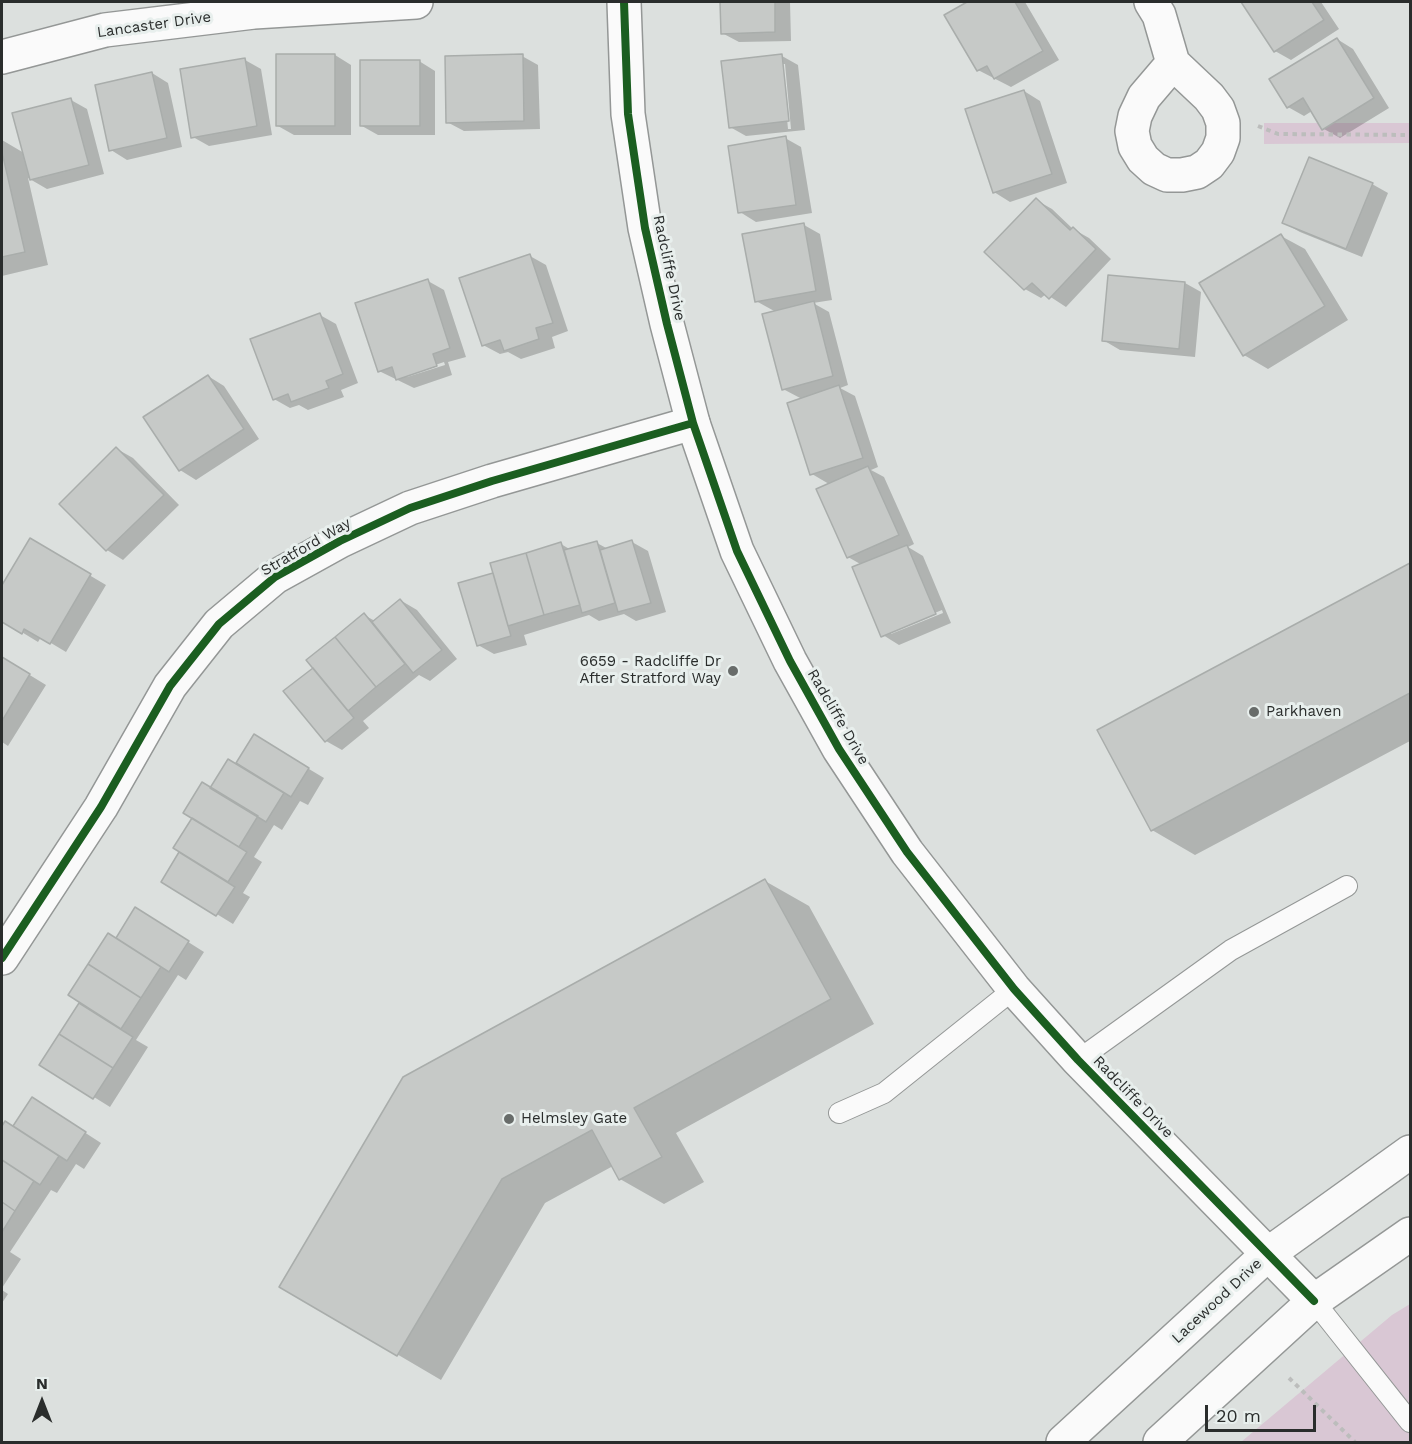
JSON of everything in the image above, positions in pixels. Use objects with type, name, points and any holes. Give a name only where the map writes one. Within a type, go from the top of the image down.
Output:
[{"type":"street","name":"Lancaster Drive","points":[[2,57],[105,30],[254,12],[416,2]]},
{"type":"street","name":"Radcliffe Drive","points":[[624,2],[628,114],[645,228],[667,324],[693,423],[737,552],[790,661],[839,749],[908,852],[1014,989],[1078,1060],[1314,1301]]},
{"type":"street","points":[[1151,2],[1159,15],[1173,63],[1197,84],[1218,109],[1223,123],[1223,138],[1218,152],[1209,164],[1197,172],[1182,175],[1167,175],[1154,169],[1143,159],[1135,146],[1132,131],[1143,97],[1173,63]]},
{"type":"street","name":"Stratford Way","points":[[2,958],[101,807],[170,686],[219,624],[274,577],[340,541],[410,508],[492,481],[693,423]]},
{"type":"street","name":"Lacewood Drive","points":[[1063,1443],[1268,1254],[1410,1152]]},
{"type":"street","points":[[1161,1443],[1314,1301],[1410,1234]]},
{"type":"lane","points":[[1078,1060],[1231,950],[1347,886]]},
{"type":"lane","points":[[839,1113],[884,1093],[1014,989]]},
{"type":"lane","points":[[1314,1301],[1410,1422]]},
{"type":"path","points":[[1218,109],[1278,134],[1410,135]]},
{"type":"path","points":[[1289,1378],[1355,1443]]},
{"type":"shaded area","points":[[1264,123],[1410,123],[1410,143],[1264,144]]},
{"type":"shaded area","points":[[1410,1304],[1410,1442],[1241,1442],[1392,1315]]},
{"type":"building","points":[[720,2],[775,2],[775,32],[721,34]]},
{"type":"building","points":[[967,2],[1015,2],[1043,51],[994,79],[987,66],[977,71],[944,15]]},
{"type":"building","points":[[1241,2],[1312,2],[1324,20],[1274,52]]},
{"type":"building","points":[[1337,38],[1374,98],[1322,130],[1303,98],[1287,108],[1269,79]]},
{"type":"building","points":[[276,54],[335,54],[335,126],[276,126]]},
{"type":"building","points":[[523,54],[524,121],[446,123],[445,56]]},
{"type":"building","points":[[782,54],[789,121],[729,128],[721,61]]},
{"type":"building","points":[[245,58],[257,126],[191,138],[180,69]]},
{"type":"building","points":[[360,60],[420,60],[420,126],[360,126]]},
{"type":"building","points":[[152,72],[167,138],[109,151],[95,85]]},
{"type":"building","points":[[1024,90],[1052,174],[993,193],[965,109]]},
{"type":"building","points":[[71,98],[89,165],[30,180],[12,113]]},
{"type":"building","points":[[786,136],[796,205],[738,213],[728,146]]},
{"type":"building","points":[[2,152],[25,252],[2,257]]},
{"type":"building","points":[[1309,157],[1373,183],[1346,249],[1282,223]]},
{"type":"building","points":[[1036,198],[1070,230],[1073,227],[1096,249],[1049,299],[1032,283],[1024,290],[984,252]]},
{"type":"building","points":[[804,223],[816,291],[755,302],[742,234]]},
{"type":"building","points":[[1281,234],[1325,306],[1243,356],[1199,283]]},
{"type":"building","points":[[530,254],[553,323],[536,328],[539,339],[504,351],[500,340],[482,346],[459,278]]},
{"type":"building","points":[[1108,275],[1185,282],[1179,349],[1102,341]]},
{"type":"building","points":[[428,279],[450,348],[433,354],[437,366],[396,380],[392,367],[378,372],[355,303]]},
{"type":"building","points":[[814,301],[833,376],[782,390],[762,314]]},
{"type":"building","points":[[320,313],[343,374],[326,381],[329,388],[291,402],[288,394],[273,400],[250,339]]},
{"type":"building","points":[[208,375],[244,429],[179,471],[143,417]]},
{"type":"building","points":[[839,385],[863,458],[810,475],[787,403]]},
{"type":"building","points":[[116,447],[164,495],[106,551],[59,504]]},
{"type":"building","points":[[868,466],[899,535],[847,558],[816,489]]},
{"type":"building","points":[[30,538],[91,574],[50,644],[24,629],[22,634],[2,622],[2,585]]},
{"type":"building","points":[[632,540],[651,603],[618,612],[600,550]]},
{"type":"building","points":[[597,541],[615,603],[582,613],[564,550]]},
{"type":"building","points":[[561,542],[580,605],[544,615],[526,553]]},
{"type":"building","points":[[907,545],[936,614],[881,637],[852,567]]},
{"type":"building","points":[[526,553],[544,615],[508,626],[490,563]]},
{"type":"building","name":"Parkhaven","points":[[1410,563],[1410,693],[1151,831],[1097,730]]},
{"type":"building","points":[[493,573],[511,636],[477,646],[458,583]]},
{"type":"building","points":[[400,599],[442,650],[413,673],[372,622]]},
{"type":"building","points":[[364,613],[405,664],[376,687],[335,637]]},
{"type":"building","points":[[335,637],[376,687],[348,711],[306,660]]},
{"type":"building","points":[[2,657],[30,674],[2,721]]},
{"type":"building","points":[[313,668],[354,718],[325,742],[283,691]]},
{"type":"building","points":[[254,734],[309,768],[291,797],[236,763]]},
{"type":"building","points":[[228,759],[284,793],[266,822],[210,788]]},
{"type":"building","points":[[202,782],[258,816],[239,847],[183,813]]},
{"type":"building","points":[[192,818],[247,852],[228,882],[173,848]]},
{"type":"building","points":[[179,852],[235,887],[216,916],[161,882]]},
{"type":"building","name":"Helmsley Gate","points":[[765,879],[831,999],[634,1108],[662,1157],[619,1180],[592,1130],[502,1179],[397,1356],[279,1287],[403,1077]]},
{"type":"building","points":[[135,907],[189,941],[169,972],[116,938]]},
{"type":"building","points":[[108,933],[161,967],[141,998],[88,964]]},
{"type":"building","points":[[88,964],[141,998],[121,1029],[68,995]]},
{"type":"building","points":[[79,1003],[133,1037],[113,1068],[59,1034]]},
{"type":"building","points":[[59,1034],[113,1068],[93,1099],[39,1065]]},
{"type":"building","points":[[32,1097],[86,1132],[67,1161],[13,1126]]},
{"type":"building","points":[[5,1121],[59,1156],[40,1185],[2,1160],[2,1126]]},
{"type":"building","points":[[2,1160],[34,1181],[15,1211],[2,1202]]},
{"type":"building","points":[[2,1202],[15,1211],[2,1232]]},
{"type":"cycle path","points":[[624,2],[628,114],[645,228],[667,324],[693,423],[737,551],[790,661],[839,749],[907,852],[1014,989],[1078,1060],[1314,1301]]},
{"type":"cycle path","points":[[2,958],[101,807],[170,686],[219,624],[275,577],[340,541],[410,508],[492,481],[693,423]]},
{"type":"place","name":"6659 - Radcliffe Dr After Stratford Way","points":[[733,671]]},
{"type":"place","name":"Parkhaven","points":[[1254,712]]},
{"type":"place","name":"Helmsley Gate","points":[[509,1119]]}]
